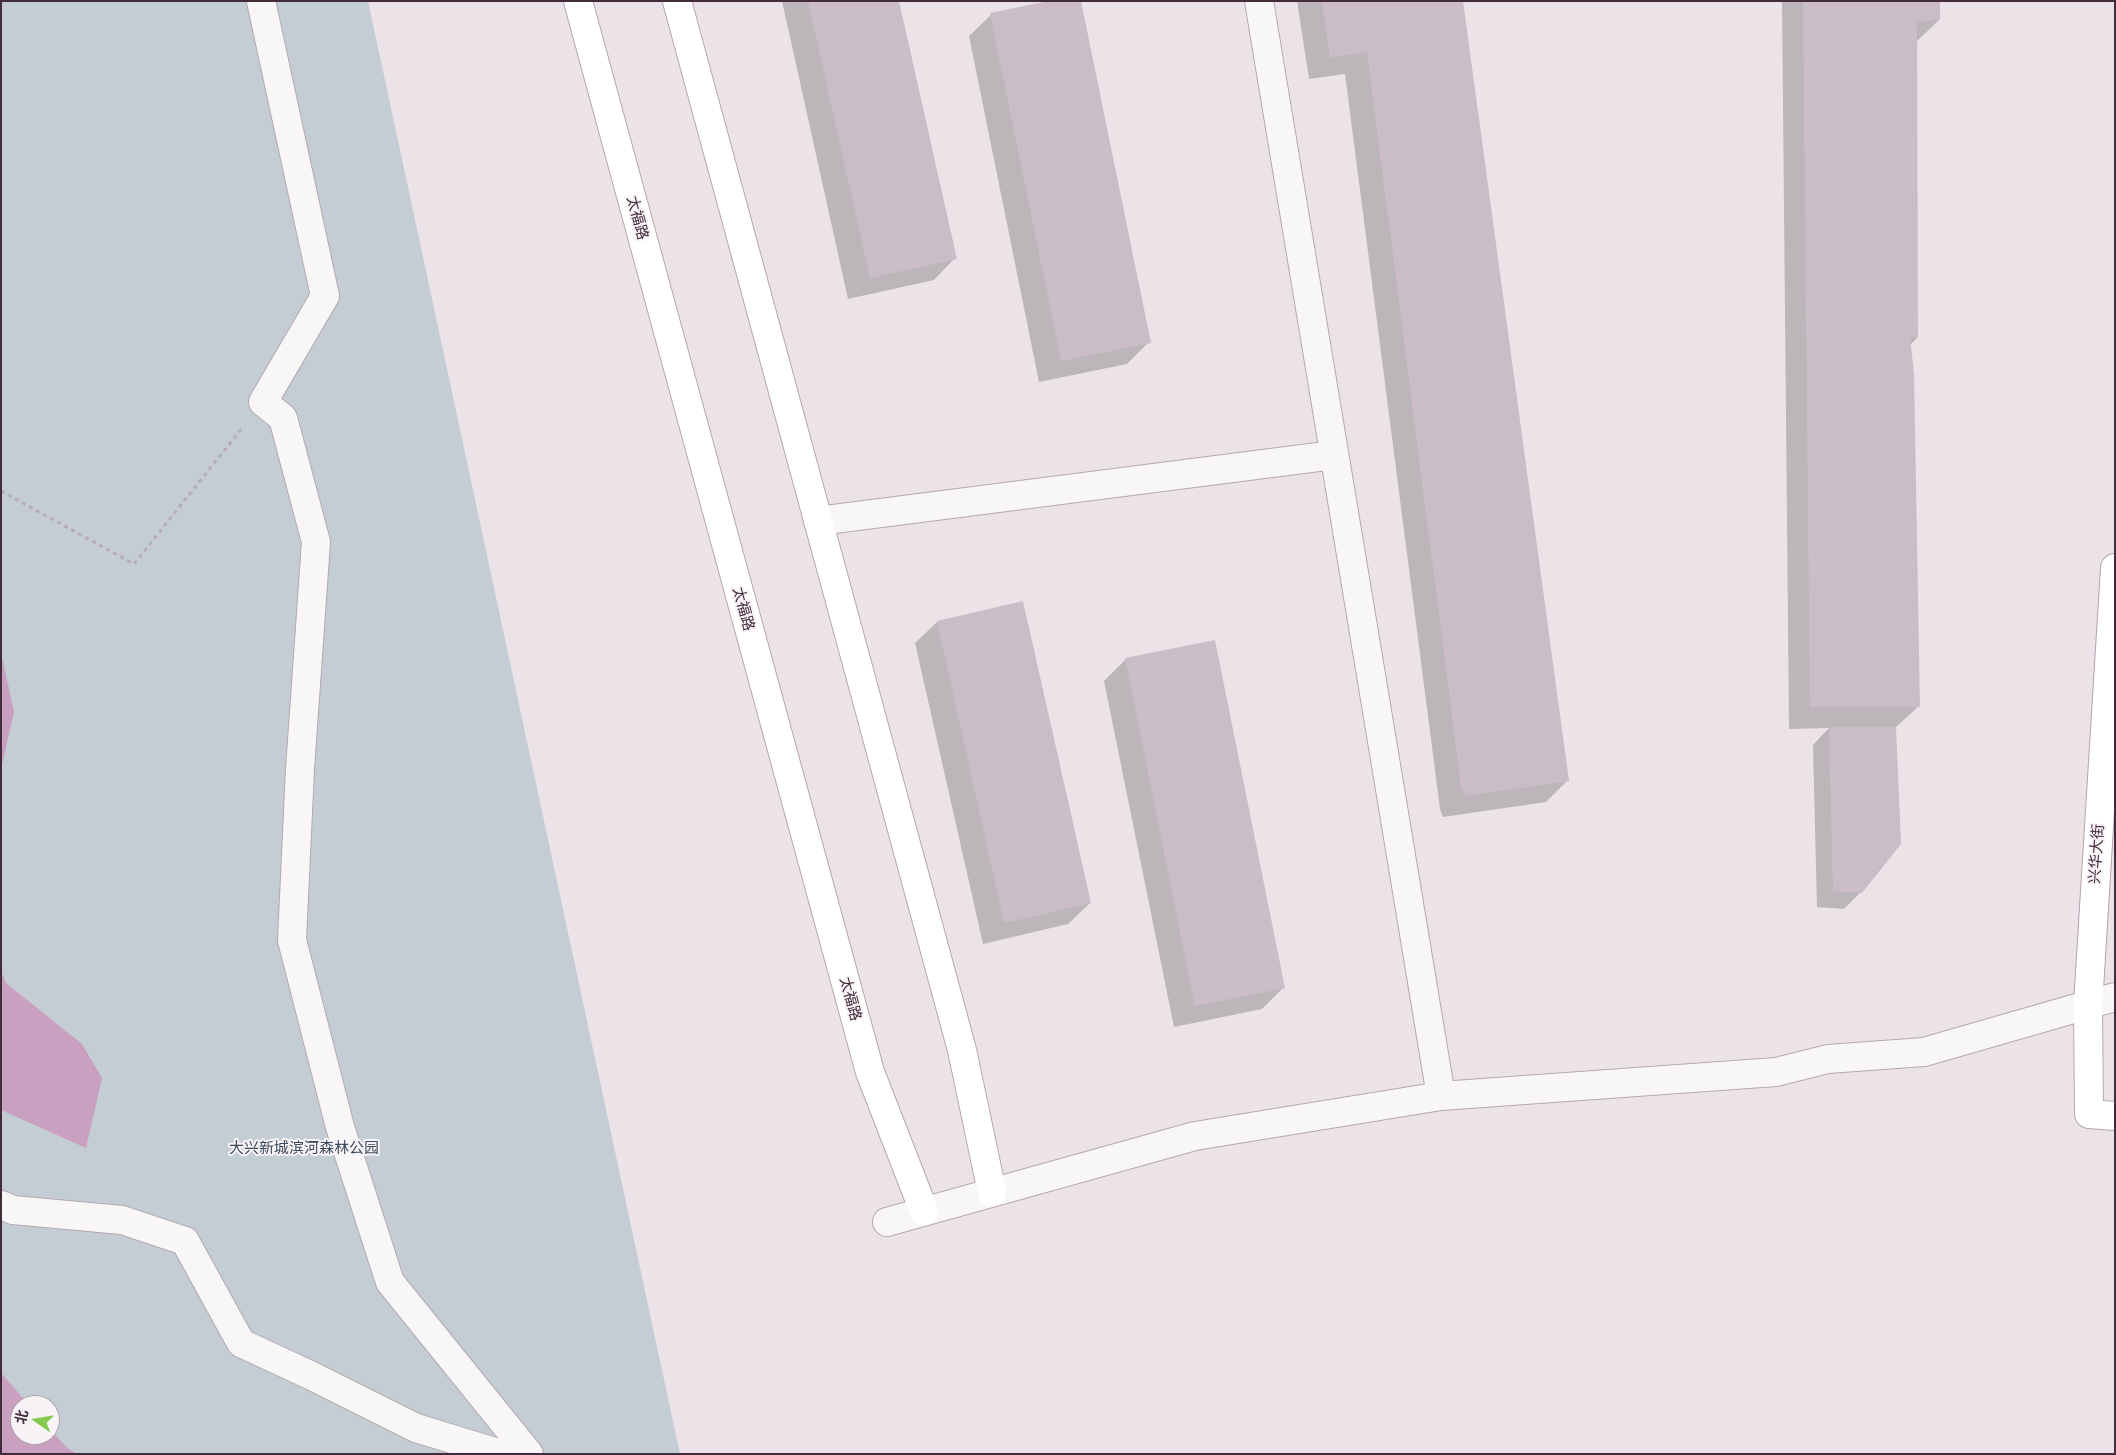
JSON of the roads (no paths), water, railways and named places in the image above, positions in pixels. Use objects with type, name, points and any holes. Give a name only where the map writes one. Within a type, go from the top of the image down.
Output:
[{"type":"main road","name":"太福路","points":[[578,1],[870,1072],[924,1211]]},
{"type":"main road","points":[[677,1],[962,1050],[992,1192]]},
{"type":"main road","name":"兴华大街","points":[[2115,568],[2088,1005],[2089,1114],[2115,1116]]},
{"type":"street","points":[[261,1],[325,296],[263,402],[283,418],[316,542],[300,769],[292,940],[340,1127],[390,1282],[529,1454]]},
{"type":"street","points":[[1259,1],[1441,1096]]},
{"type":"street","points":[[818,521],[1334,455]]},
{"type":"street","points":[[887,1222],[1195,1136],[1441,1096],[1776,1072],[1828,1059],[1924,1052],[2115,997]]},
{"type":"street","points":[[1,1206],[13,1210],[122,1220],[185,1241],[241,1343],[416,1428],[501,1454]]},
{"type":"park label","name":"大兴新城滨河森林公园","points":[[304,1149]]}]
